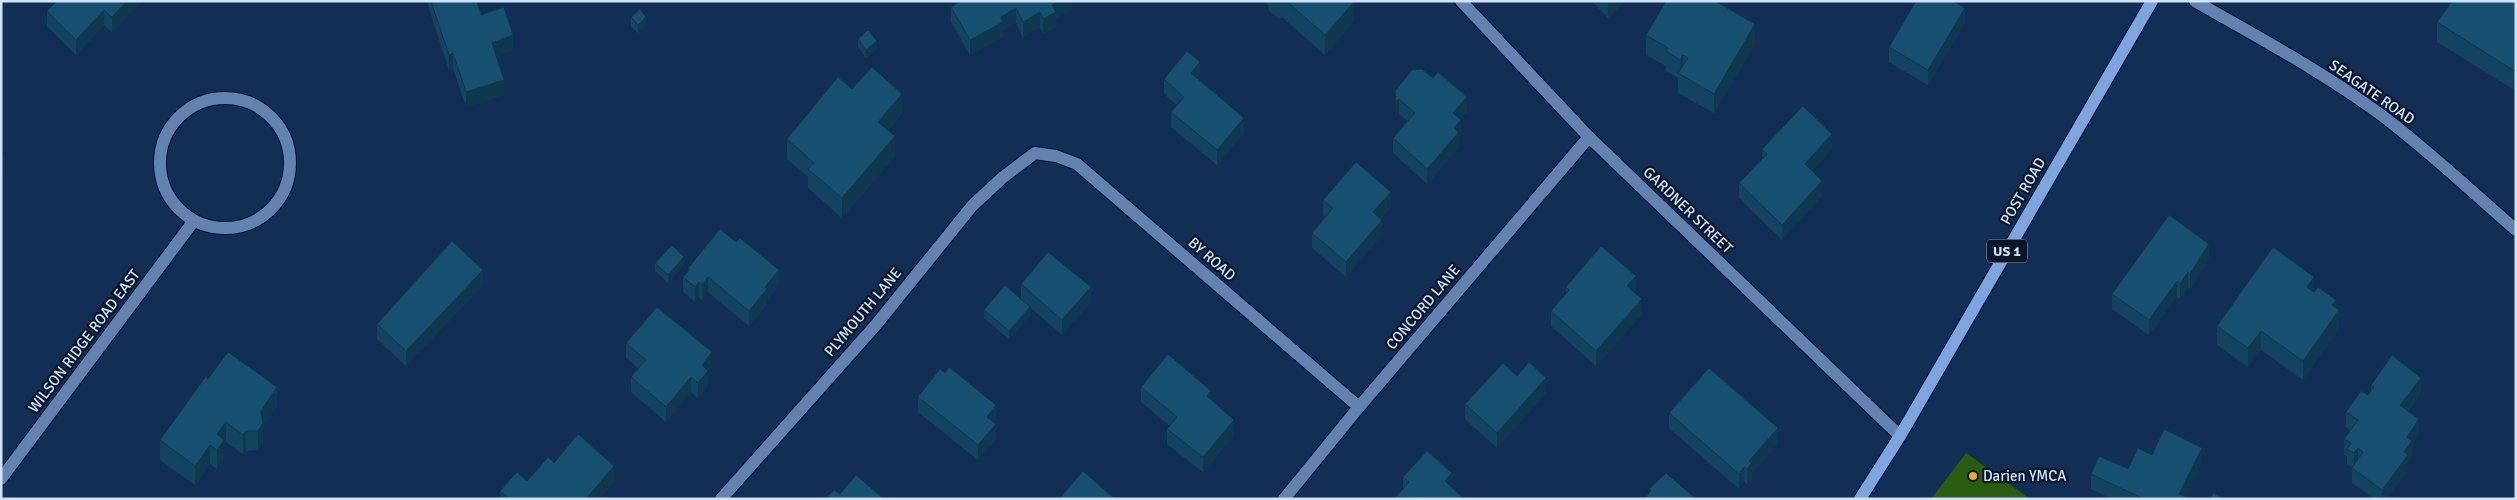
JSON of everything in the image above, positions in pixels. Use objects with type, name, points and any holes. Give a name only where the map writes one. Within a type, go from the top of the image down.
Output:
[{"type":"main road","name":"POST ROAD","points":[[1860,499],[1900,436],[2152,1]]},
{"type":"street","name":"GARDNER STREET","points":[[1461,1],[1589,137],[1900,436]]},
{"type":"street","name":"SEAGATE ROAD","points":[[2195,1],[2295,59],[2379,113],[2461,180],[2516,230]]},
{"type":"street","points":[[211,98],[234,98],[256,105],[274,119],[286,139],[291,161],[288,184],[276,204],[259,220],[238,228],[215,229],[194,222],[176,208],[163,188],[158,166],[162,143],[169,129],[190,107],[211,98]]},
{"type":"street","name":"CONCORD LANE","points":[[1284,499],[1359,406],[1589,137]]},
{"type":"street","name":"BY ROAD","points":[[1036,153],[1056,156],[1077,164],[1359,406]]},
{"type":"street","name":"PLYMOUTH LANE","points":[[721,499],[875,326],[972,206],[1002,178],[1036,153]]},
{"type":"street","name":"WILSON RIDGE ROAD EAST","points":[[1,479],[194,222]]},
{"type":"green space","name":"Darien YMCA","points":[[1966,453],[2030,499],[1931,499]]},
{"type":"building","points":[[57,1],[127,1],[112,17],[104,10],[76,40],[47,11]]},
{"type":"building","points":[[431,1],[477,1],[481,15],[504,7],[513,35],[492,43],[504,80],[466,92],[453,53],[449,55]]},
{"type":"building","points":[[960,1],[1059,1],[1052,5],[1056,12],[1043,19],[1040,12],[1023,22],[1016,8],[1001,17],[1003,22],[970,40],[951,7]]},
{"type":"building","points":[[1286,1],[1354,1],[1354,2],[1325,35]]},
{"type":"building","points":[[1666,1],[1715,1],[1755,24],[1714,94],[1678,73],[1688,58],[1683,55],[1680,60],[1666,51],[1668,48],[1646,35]]},
{"type":"building","points":[[1916,1],[1953,1],[1965,8],[1928,70],[1889,47]]},
{"type":"building","points":[[2452,1],[2516,1],[2516,72],[2437,22]]},
{"type":"building","points":[[640,9],[646,17],[638,25],[631,17]]},
{"type":"building","points":[[868,30],[877,41],[866,50],[858,39]]},
{"type":"building","points":[[1187,51],[1200,62],[1191,73],[1244,118],[1217,150],[1171,112],[1184,97],[1164,79]]},
{"type":"building","points":[[872,67],[902,94],[878,122],[895,136],[842,198],[808,169],[814,163],[787,139],[838,77],[852,89]]},
{"type":"building","points":[[1422,69],[1433,78],[1438,72],[1467,97],[1453,113],[1461,120],[1454,128],[1459,132],[1427,169],[1393,138],[1415,113],[1399,99],[1396,101],[1395,91],[1412,70]]},
{"type":"building","points":[[1803,106],[1832,134],[1805,164],[1822,181],[1782,225],[1739,183],[1767,154],[1762,149]]},
{"type":"building","points":[[1356,162],[1391,192],[1373,212],[1382,220],[1346,262],[1312,233],[1333,208],[1323,200]]},
{"type":"building","points":[[2169,215],[2209,244],[2190,274],[2188,272],[2180,284],[2177,281],[2149,320],[2112,294]]},
{"type":"building","points":[[720,229],[736,242],[740,238],[779,270],[765,287],[767,289],[749,311],[708,277],[702,285],[699,282],[695,287],[683,277],[690,269],[688,268]]},
{"type":"building","points":[[452,241],[483,270],[406,351],[377,324]]},
{"type":"building","points":[[672,245],[684,257],[668,275],[655,263]]},
{"type":"building","points":[[1601,246],[1636,276],[1627,286],[1642,299],[1596,351],[1551,311],[1569,290],[1566,287]]},
{"type":"building","points":[[2273,247],[2314,277],[2307,287],[2314,292],[2318,287],[2336,300],[2332,305],[2339,310],[2303,361],[2261,331],[2248,348],[2217,326]]},
{"type":"building","points":[[1048,252],[1091,287],[1062,320],[1021,284]]},
{"type":"building","points":[[1005,285],[1030,307],[1009,331],[984,310]]},
{"type":"building","points":[[657,307],[712,352],[702,365],[708,371],[698,383],[691,377],[666,407],[631,377],[646,360],[626,343]]},
{"type":"building","points":[[228,352],[277,387],[261,411],[263,423],[258,431],[246,431],[243,435],[226,422],[217,434],[224,440],[217,450],[210,445],[195,466],[160,440],[206,376],[208,379]]},
{"type":"building","points":[[1168,354],[1211,391],[1207,396],[1234,420],[1203,457],[1167,429],[1177,417],[1141,387]]},
{"type":"building","points":[[2392,355],[2421,378],[2400,405],[2419,419],[2407,437],[2412,441],[2404,452],[2408,455],[2382,490],[2352,468],[2363,452],[2358,448],[2354,453],[2347,449],[2351,443],[2344,439],[2358,420],[2346,412],[2361,391],[2368,395],[2374,387],[2371,385]]},
{"type":"building","points":[[1529,362],[1546,378],[1497,433],[1465,404],[1503,363],[1517,376]]},
{"type":"building","points":[[949,367],[996,405],[987,417],[996,424],[978,445],[918,397],[940,369],[945,373]]},
{"type":"building","points":[[1709,368],[1778,428],[1749,461],[1752,463],[1747,469],[1744,467],[1739,474],[1669,413]]},
{"type":"building","points":[[2164,429],[2202,448],[2179,494],[2191,499],[2144,499],[2091,474],[2099,456],[2128,469],[2138,448],[2152,455]]},
{"type":"building","points":[[578,434],[614,466],[586,499],[510,499],[500,491],[517,472],[527,481],[548,457],[554,463]]},
{"type":"building","points":[[1427,451],[1452,473],[1445,481],[1462,497],[1460,499],[1395,498],[1409,482],[1403,477]]},
{"type":"building","points":[[1083,471],[1115,499],[1059,499]]},
{"type":"building","points":[[1666,473],[1696,499],[1644,499],[1651,491],[1649,489]]},
{"type":"building","points":[[856,475],[884,499],[831,499],[828,496],[834,490],[840,494]]},
{"type":"building","points":[[2213,493],[2225,499],[2210,499]]},
{"type":"place","name":"Darien YMCA","points":[[1973,476]]}]
